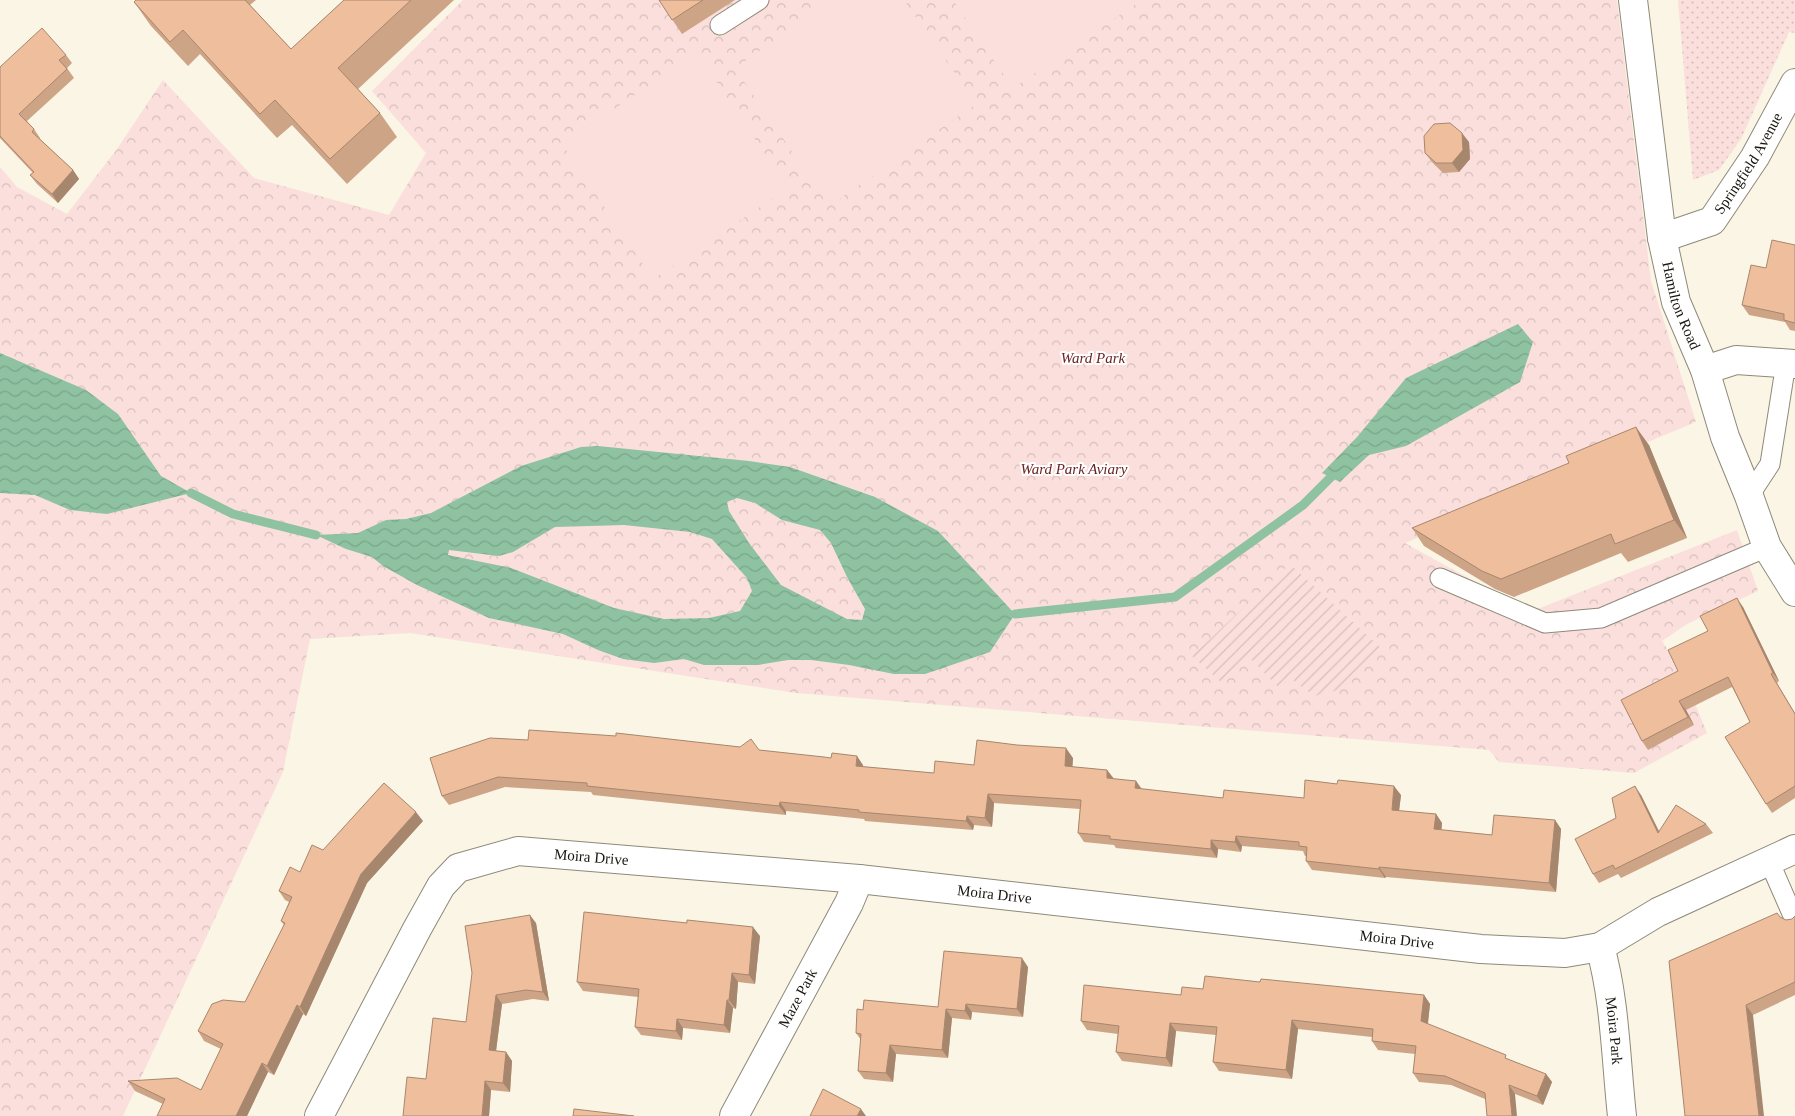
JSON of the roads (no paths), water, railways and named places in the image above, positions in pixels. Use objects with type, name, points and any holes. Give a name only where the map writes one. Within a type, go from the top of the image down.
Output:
[{"type":"street","name":"Hamilton Road","points":[[1633,0],[1662,238],[1676,302],[1705,370],[1725,437],[1767,547],[1795,592]]},
{"type":"street","name":"Springfield Avenue","points":[[1662,238],[1712,221],[1755,157],[1795,83]]},
{"type":"street","points":[[1705,370],[1736,360],[1790,364]]},
{"type":"street","name":"Moira Drive","points":[[319,1116],[440,886],[458,868],[518,851],[859,880],[1481,949],[1565,953],[1600,947],[1658,912],[1795,849]]},
{"type":"street","name":"Maze Park","points":[[734,1116],[859,880]]},
{"type":"street","name":"Moira Park","points":[[1600,947],[1610,996],[1622,1116]]},
{"type":"lane","points":[[720,25],[759,0]]},
{"type":"lane","points":[[1749,496],[1770,464],[1790,364]]},
{"type":"lane","points":[[1440,578],[1545,623],[1602,618],[1767,547]]},
{"type":"lane","points":[[1769,861],[1794,918]]},
{"type":"water","points":[[1518,324],[1533,342],[1520,382],[1406,446],[1369,455],[1340,482],[1322,473],[1357,437],[1406,378]]},
{"type":"water","points":[[0,353],[86,390],[118,414],[161,476],[191,493],[107,514],[70,510],[35,495],[0,493]]},
{"type":"water","points":[[598,446],[749,461],[790,467],[875,497],[938,531],[1015,614],[990,652],[925,674],[894,674],[811,660],[788,660],[758,665],[704,665],[684,659],[654,663],[623,659],[563,634],[489,618],[417,585],[383,566],[372,557],[346,549],[316,535],[358,533],[386,520],[406,519],[431,513],[521,466],[581,447]],"holes":[[[737,498],[755,503],[782,520],[820,530],[831,543],[865,609],[862,620],[847,619],[781,585],[749,543],[729,511],[727,502]],[[624,525],[690,532],[712,539],[747,578],[752,591],[740,611],[709,618],[664,619],[614,608],[511,568],[448,555],[449,550],[499,556],[513,552],[555,527]]]},
{"type":"waterway","points":[[1015,614],[1175,597],[1303,505],[1331,477]]},
{"type":"waterway","points":[[191,493],[233,514],[316,535]]},
{"type":"park label","name":"Ward Park","points":[[1093,358]]},
{"type":"park label","name":"Ward Park Aviary","points":[[1074,469]]}]
